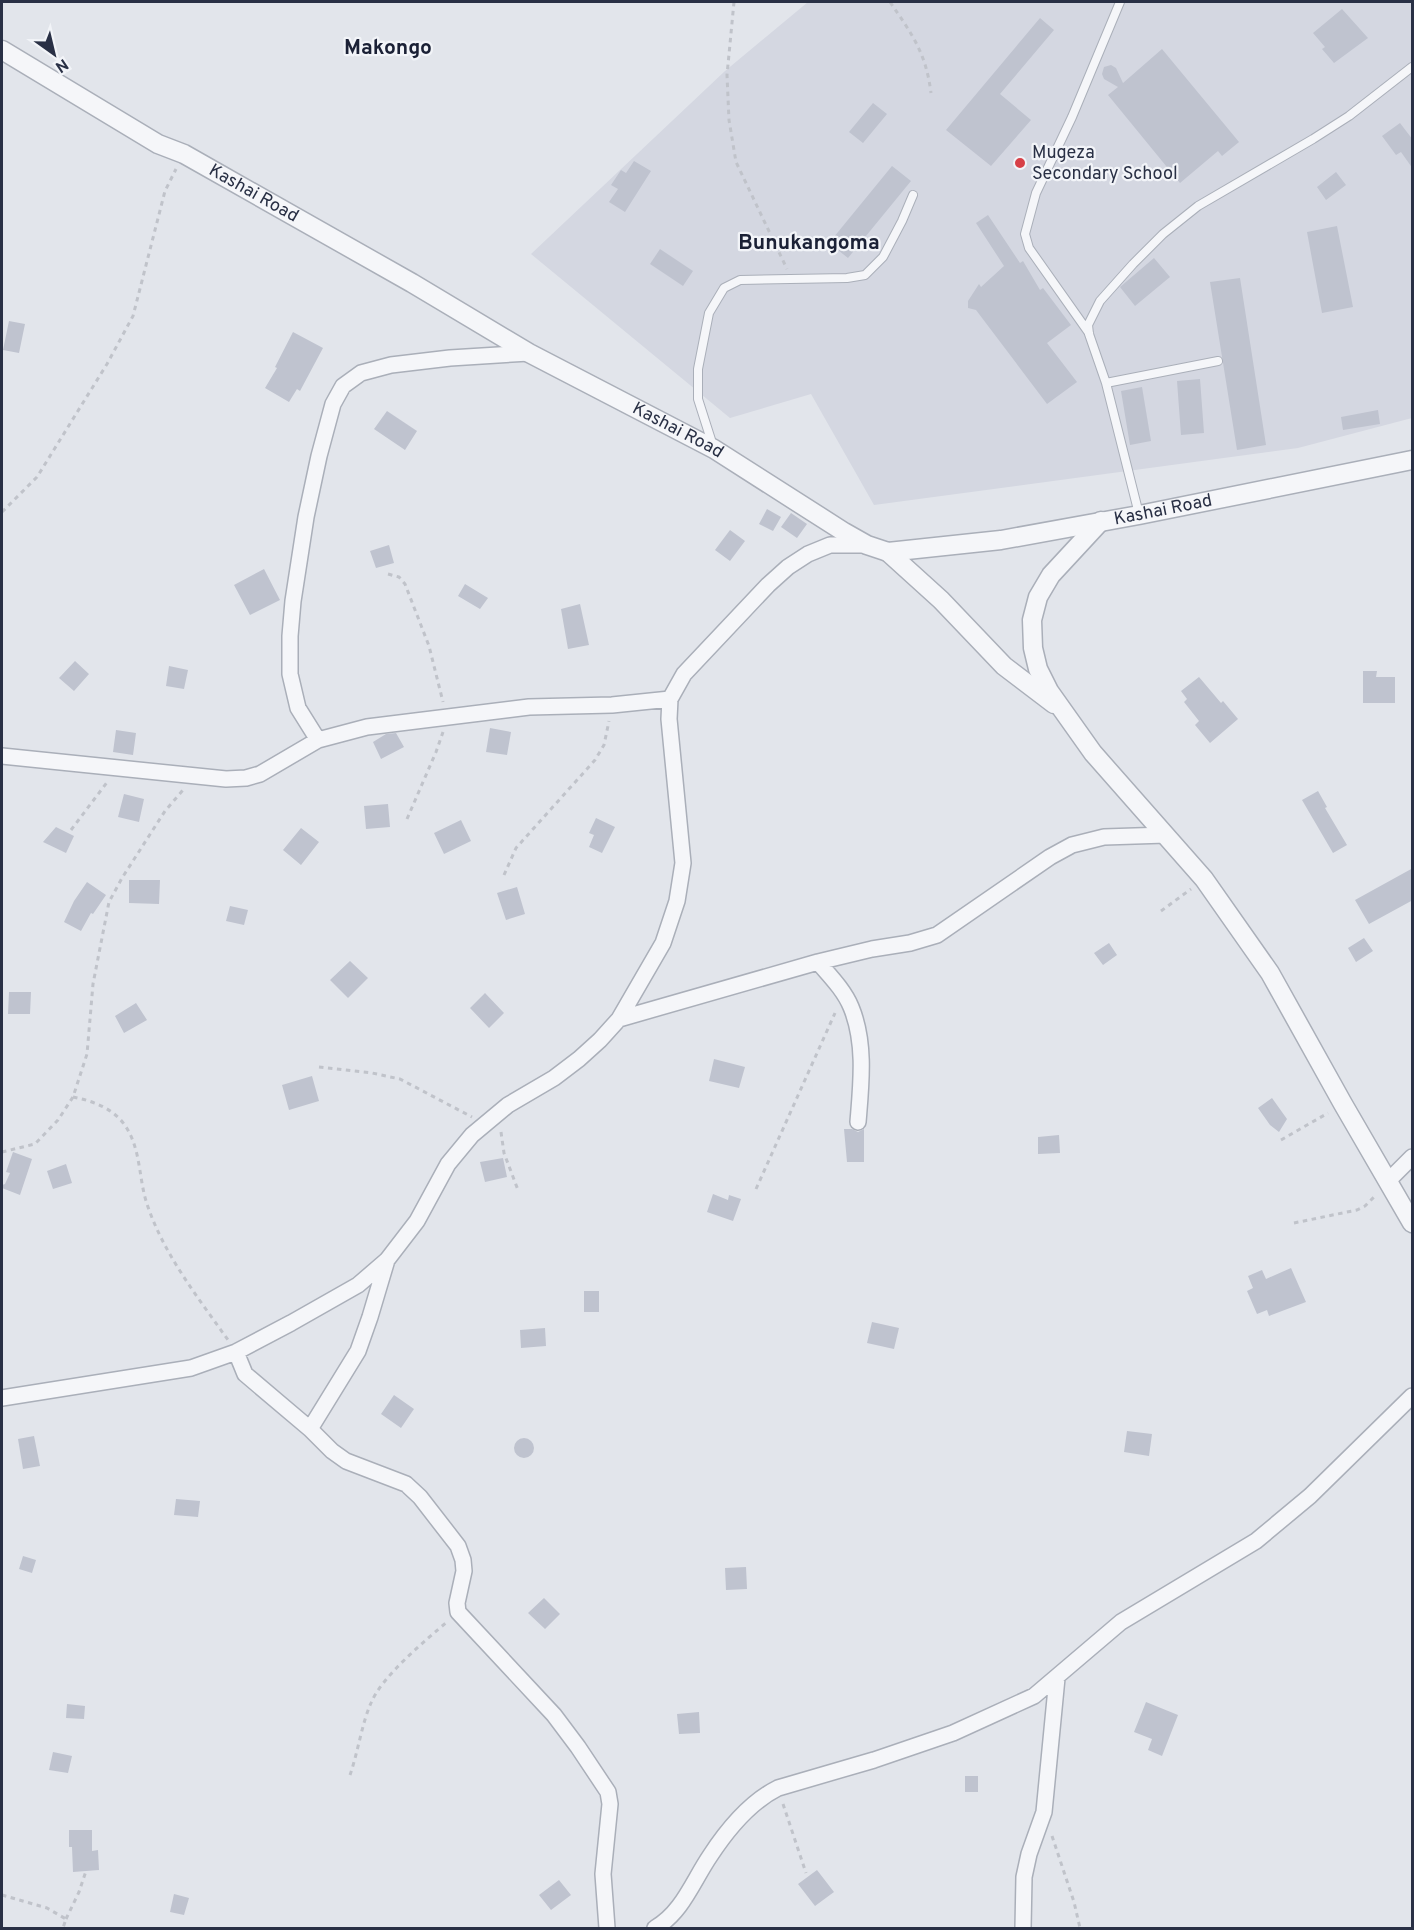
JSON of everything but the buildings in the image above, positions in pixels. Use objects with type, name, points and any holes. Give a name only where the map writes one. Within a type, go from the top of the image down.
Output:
[{"type":"street","name":"Kashai Road","points":[[2,50],[158,144],[184,154],[412,283],[529,353],[714,449],[844,532],[888,552],[1001,540],[1413,460]]},
{"type":"street","points":[[318,741],[298,708],[290,674],[290,636],[306,517],[333,404],[343,386],[361,373],[391,365],[450,358],[529,353]]},
{"type":"street","points":[[1101,521],[1051,575],[1038,597],[1032,620],[1033,648],[1038,669],[1049,691],[1093,753],[1204,879],[1270,973],[1413,1223]]},
{"type":"street","points":[[2,1398],[191,1368],[236,1352],[358,1285],[387,1260],[417,1221],[448,1164],[472,1135],[500,1112],[579,1059],[600,1040],[619,1019],[663,943],[677,901],[683,864],[670,736],[670,699],[684,674],[788,567],[808,554],[830,545],[867,544]]},
{"type":"street","points":[[888,552],[941,600],[1004,666],[1063,711]]},
{"type":"street","points":[[2,756],[226,779],[246,778],[260,774],[318,741],[367,727],[529,707],[612,705],[670,699]]},
{"type":"street","points":[[619,1019],[819,962],[937,935],[1050,857],[1072,845],[1104,837],[1166,835]]},
{"type":"street","points":[[819,962],[852,1008],[858,1032],[862,1072],[858,1122]]},
{"type":"street","points":[[1389,1180],[1413,1157]]},
{"type":"street","points":[[310,1429],[358,1351],[387,1260]]},
{"type":"street","points":[[236,1352],[245,1374],[310,1429],[332,1451],[346,1461],[406,1484],[420,1497],[458,1546],[464,1571],[457,1603],[458,1612],[554,1715],[608,1792],[610,1804],[603,1874],[607,1929]]},
{"type":"street","points":[[655,1929],[670,1923],[710,1855],[737,1820],[763,1797],[778,1788],[874,1760],[953,1733],[1034,1696],[1121,1622],[1256,1541],[1310,1496],[1413,1396]]},
{"type":"street","points":[[1023,1929],[1024,1877],[1029,1854],[1044,1812],[1057,1678]]},
{"type":"lane","points":[[1089,334],[1029,248],[1025,234],[1036,193],[1072,117],[1120,2]]},
{"type":"lane","points":[[1139,515],[1106,383],[1089,334],[1088,325],[1100,301],[1133,264],[1189,213],[1233,184],[1340,122],[1413,67]]},
{"type":"lane","points":[[714,449],[698,399],[698,369],[709,313],[724,288],[740,280],[847,278],[865,275],[883,257],[913,195]]},
{"type":"lane","points":[[1106,383],[1218,361]]},
{"type":"path","points":[[734,2],[727,75],[729,120],[736,162],[791,278]]},
{"type":"path","points":[[890,2],[923,54],[928,69],[931,93]]},
{"type":"path","points":[[2,512],[37,477],[107,364],[133,316],[165,191],[184,154]]},
{"type":"path","points":[[388,574],[399,577],[405,584],[429,646],[447,718],[436,752],[407,819]]},
{"type":"path","points":[[504,875],[516,848],[595,760],[604,745],[612,705]]},
{"type":"path","points":[[71,830],[118,769]]},
{"type":"path","points":[[2,1152],[35,1144],[58,1120],[74,1097],[87,1054],[93,984],[109,902],[165,811],[196,775]]},
{"type":"path","points":[[1161,911],[1204,879]]},
{"type":"path","points":[[756,1189],[844,994]]},
{"type":"path","points":[[319,1067],[372,1073],[399,1079],[485,1124]]},
{"type":"path","points":[[74,1097],[90,1100],[110,1110],[123,1123],[131,1136],[139,1160],[148,1207],[161,1236],[191,1286],[236,1352]]},
{"type":"path","points":[[1281,1140],[1343,1104]]},
{"type":"path","points":[[500,1112],[501,1141],[518,1190]]},
{"type":"path","points":[[1294,1222],[1357,1210],[1372,1200],[1389,1180]]},
{"type":"path","points":[[350,1775],[358,1754],[371,1702],[406,1658],[458,1612]]},
{"type":"path","points":[[778,1788],[806,1874]]},
{"type":"path","points":[[1044,1812],[1074,1902],[1080,1929]]},
{"type":"path","points":[[63,1929],[86,1871]]},
{"type":"path","points":[[2,1895],[46,1908],[66,1919]]},
{"type":"shaded area","name":"Mugeza Secondary School","points":[[808,2],[1412,2],[1412,418],[1298,448],[874,505],[811,394],[730,418],[531,254],[725,71]]},
{"type":"place","name":"Mugeza Secondary School","points":[[1020,163]]},
{"type":"district","name":"Makongo","points":[[388,48]]},
{"type":"district","name":"Bunukangoma","points":[[809,243]]}]
